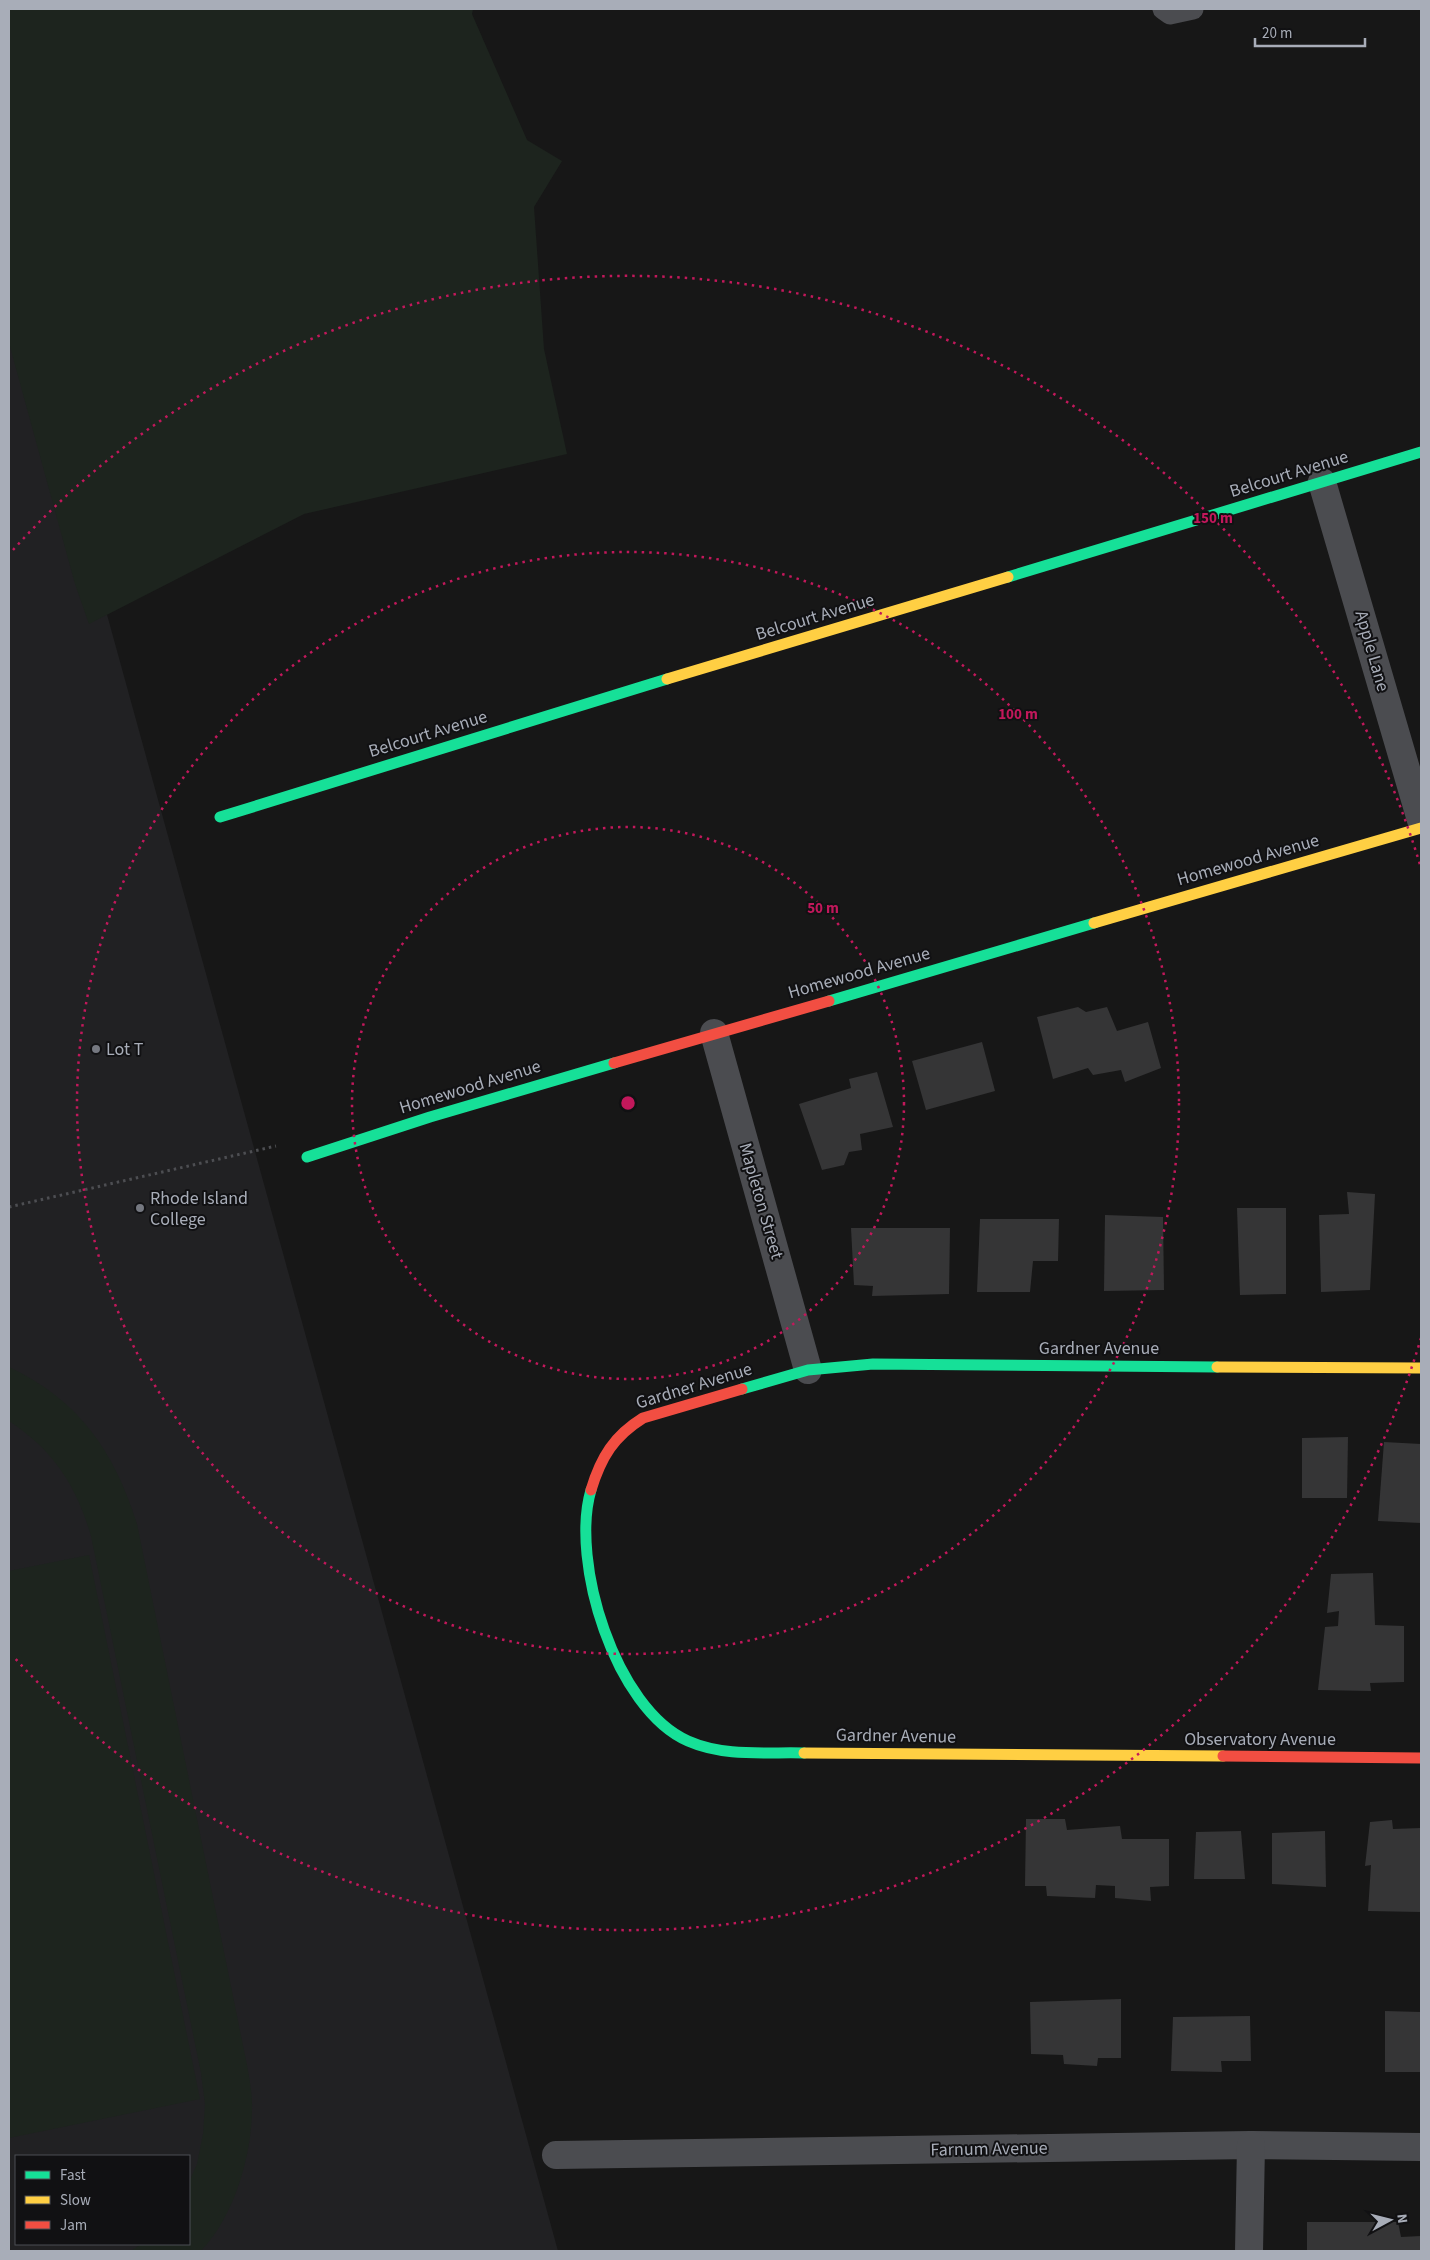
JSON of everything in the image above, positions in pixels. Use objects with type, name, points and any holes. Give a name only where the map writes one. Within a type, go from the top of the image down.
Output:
[{"type":"street","name":"Belcourt Avenue","points":[[220,817],[552,714],[1421,452]]},
{"type":"street","name":"Apple Lane","points":[[1322,482],[1421,820]]},
{"type":"street","name":"Homewood Avenue","points":[[307,1158],[430,1117],[1421,828]]},
{"type":"street","name":"Mapleton Street","points":[[714,1033],[808,1370]]},
{"type":"street","name":"Gardner Avenue","points":[[1098,1755],[730,1752],[697,1746],[665,1726],[639,1698],[617,1662],[600,1617],[590,1566],[586,1520],[593,1482],[600,1468],[624,1430],[643,1418],[808,1370],[873,1364],[1421,1368]]},
{"type":"street","name":"Observatory Avenue","points":[[1098,1755],[1421,1758]]},
{"type":"street","name":"Farnum Avenue","points":[[556,2155],[1251,2145],[1421,2147]]},
{"type":"street","points":[[1249,2251],[1251,2145]]},
{"type":"lane","points":[[1162,9],[1170,14],[1193,9]]},
{"type":"path","points":[[9,1207],[215,1161],[274,1145],[307,1158]]},
{"type":"shaded area","points":[[9,9],[473,9],[472,14],[527,140],[562,161],[534,207],[544,349],[567,454],[304,514],[89,624],[75,584],[9,343]]},
{"type":"shaded area","name":"Rhode Island College","points":[[9,259],[558,2251],[9,2251]]},
{"type":"shaded area","points":[[9,1367],[56,1396],[75,1412],[91,1431],[117,1473],[137,1524],[252,2094],[249,2142],[240,2182],[223,2220],[213,2237],[201,2251],[131,2251],[140,2245],[190,2245],[190,2180],[197,2164],[203,2134],[205,2104],[201,2073],[91,1536],[78,1501],[61,1471],[39,1444],[9,1421]]},
{"type":"shaded area","points":[[89,1555],[200,2099],[9,2138],[9,1571]]},
{"type":"building","points":[[1078,1007],[1086,1012],[1107,1007],[1117,1031],[1148,1022],[1161,1068],[1125,1082],[1121,1070],[1093,1075],[1088,1068],[1053,1079],[1037,1017]]},
{"type":"building","points":[[982,1042],[995,1091],[926,1110],[912,1061]]},
{"type":"building","points":[[877,1072],[893,1127],[860,1134],[862,1150],[849,1152],[844,1165],[822,1170],[799,1104],[851,1088],[849,1079]]},
{"type":"building","points":[[1347,1192],[1375,1194],[1370,1290],[1321,1292],[1319,1215],[1349,1214]]},
{"type":"building","points":[[1237,1208],[1286,1208],[1286,1294],[1240,1295]]},
{"type":"building","points":[[1105,1215],[1163,1217],[1164,1290],[1104,1291]]},
{"type":"building","points":[[980,1219],[1059,1219],[1058,1261],[1033,1261],[1030,1292],[977,1292]]},
{"type":"building","points":[[851,1228],[950,1228],[949,1294],[872,1296],[873,1286],[854,1285]]},
{"type":"building","points":[[1348,1437],[1347,1498],[1302,1498],[1302,1438]]},
{"type":"building","points":[[1384,1442],[1421,1444],[1421,1523],[1378,1521]]},
{"type":"building","points":[[1373,1573],[1375,1625],[1404,1626],[1404,1682],[1370,1683],[1371,1691],[1318,1690],[1325,1627],[1338,1626],[1339,1611],[1327,1613],[1331,1574]]},
{"type":"building","points":[[1026,1819],[1065,1819],[1067,1830],[1120,1826],[1122,1839],[1169,1839],[1169,1886],[1150,1887],[1151,1901],[1115,1898],[1115,1886],[1096,1885],[1095,1898],[1047,1896],[1046,1886],[1025,1886]]},
{"type":"building","points":[[1392,1820],[1393,1829],[1421,1828],[1421,1912],[1368,1911],[1371,1865],[1365,1866],[1370,1822]]},
{"type":"building","points":[[1241,1831],[1245,1879],[1194,1879],[1196,1832]]},
{"type":"building","points":[[1325,1831],[1326,1887],[1272,1884],[1272,1833]]},
{"type":"building","points":[[1121,1999],[1121,2058],[1098,2058],[1097,2066],[1064,2064],[1063,2055],[1031,2054],[1030,2002]]},
{"type":"building","points":[[1385,2011],[1421,2012],[1421,2072],[1385,2072]]},
{"type":"building","points":[[1250,2016],[1251,2061],[1221,2061],[1222,2072],[1171,2071],[1173,2017]]},
{"type":"building","points":[[1307,2222],[1398,2222],[1401,2237],[1421,2236],[1421,2251],[1307,2251]]},
{"type":"traffic: fast","points":[[1008,577],[1421,452]]},
{"type":"traffic: fast","points":[[220,817],[667,679]]},
{"type":"traffic: fast","points":[[829,1001],[1094,923]]},
{"type":"traffic: fast","points":[[307,1157],[430,1117],[614,1063]]},
{"type":"traffic: fast","points":[[742,1389],[808,1370],[873,1364],[1217,1367]]},
{"type":"traffic: fast","points":[[591,1490],[586,1520],[587,1555],[593,1592],[604,1630],[620,1666],[639,1698],[662,1724],[688,1741],[702,1746],[745,1753],[804,1753]]},
{"type":"traffic: slow","points":[[667,679],[1008,577]]},
{"type":"traffic: slow","points":[[1094,923],[1421,828]]},
{"type":"traffic: slow","points":[[1217,1367],[1421,1368]]},
{"type":"traffic: slow","points":[[804,1753],[1223,1756]]},
{"type":"traffic: jam","points":[[614,1063],[829,1001]]},
{"type":"traffic: jam","points":[[591,1490],[599,1467],[610,1448],[624,1432],[643,1418],[742,1389]]},
{"type":"traffic: jam","points":[[1223,1756],[1421,1758]]},
{"type":"place","name":"Lot T","points":[[96,1049]]},
{"type":"place","name":"Rhode Island College","points":[[140,1208]]}]
